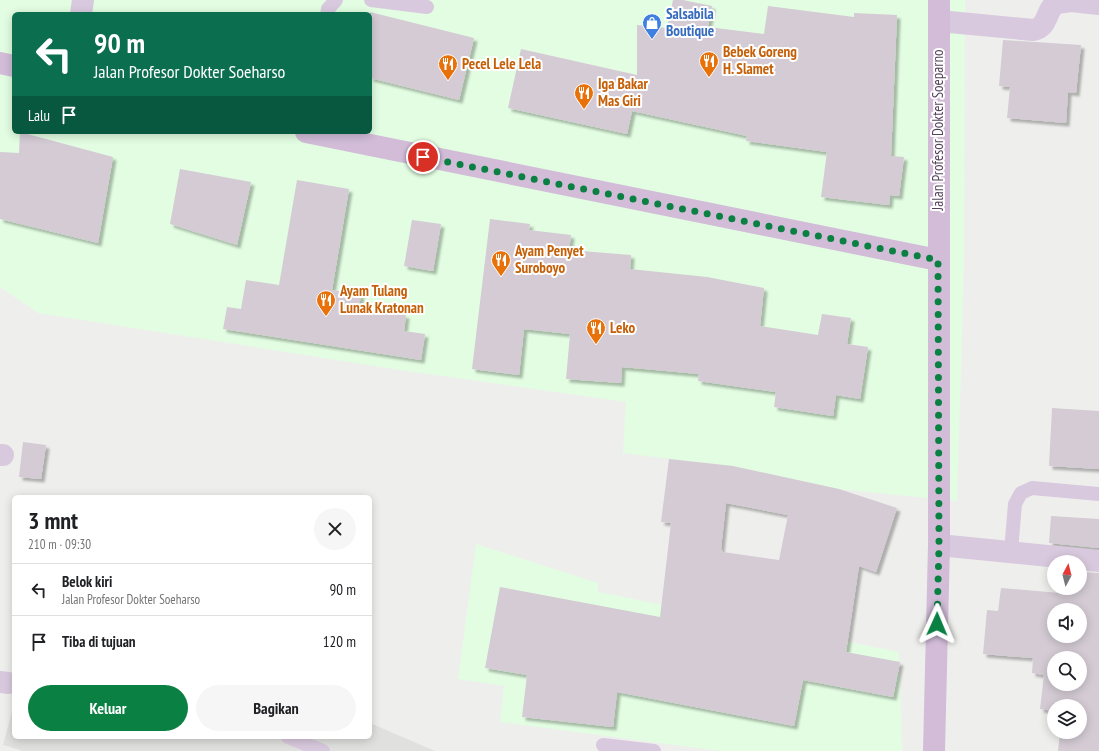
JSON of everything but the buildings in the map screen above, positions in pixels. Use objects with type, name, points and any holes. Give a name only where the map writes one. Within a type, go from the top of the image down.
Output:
[{"type":"street","points":[[81,12],[83,0]]},
{"type":"street","points":[[939,11],[1033,30],[1044,24],[1053,5],[1057,3],[1071,2],[1099,4]]},
{"type":"street","name":"Jalan Profesor Dokter Soeparno","points":[[934,751],[939,545],[939,11]]},
{"type":"street","points":[[0,64],[12,66]]},
{"type":"street","points":[[316,134],[938,260]]},
{"type":"street","points":[[939,545],[1099,561]]},
{"type":"lane","points":[[327,12],[328,9],[336,0]]},
{"type":"lane","points":[[371,0],[427,7]]},
{"type":"lane","points":[[1011,551],[1015,504],[1020,493],[1032,488],[1099,494]]},
{"type":"lane","points":[[293,739],[323,751]]},
{"type":"lane","points":[[603,745],[654,751]]},
{"type":"shaded area","points":[[0,0],[965,0],[964,266],[957,501],[838,489],[730,466],[623,453],[626,402],[400,370],[38,313],[0,287]]},
{"type":"shaded area","points":[[476,544],[598,583],[598,592],[899,652],[902,751],[720,751],[500,722],[504,686],[458,679]]},
{"type":"shaded area","points":[[12,711],[12,739],[372,739],[372,724],[435,751],[23,751],[3,745]]},
{"type":"place","name":"Salsabila Boutique","points":[[652,40]]},
{"type":"place","name":"Bebek Goreng H. Slamet","points":[[709,78]]},
{"type":"place","name":"Pecel Lele Lela","points":[[448,81]]},
{"type":"place","name":"Iga Bakar Mas Giri","points":[[584,110]]},
{"type":"place","name":"Ayam Penyet Suroboyo","points":[[501,277]]},
{"type":"place","name":"Ayam Tulang Lunak Kratonan","points":[[326,317]]},
{"type":"place","name":"Leko","points":[[596,345]]},
{"type":"route","points":[[423,157],[938,260],[939,545],[937,624]]}]
